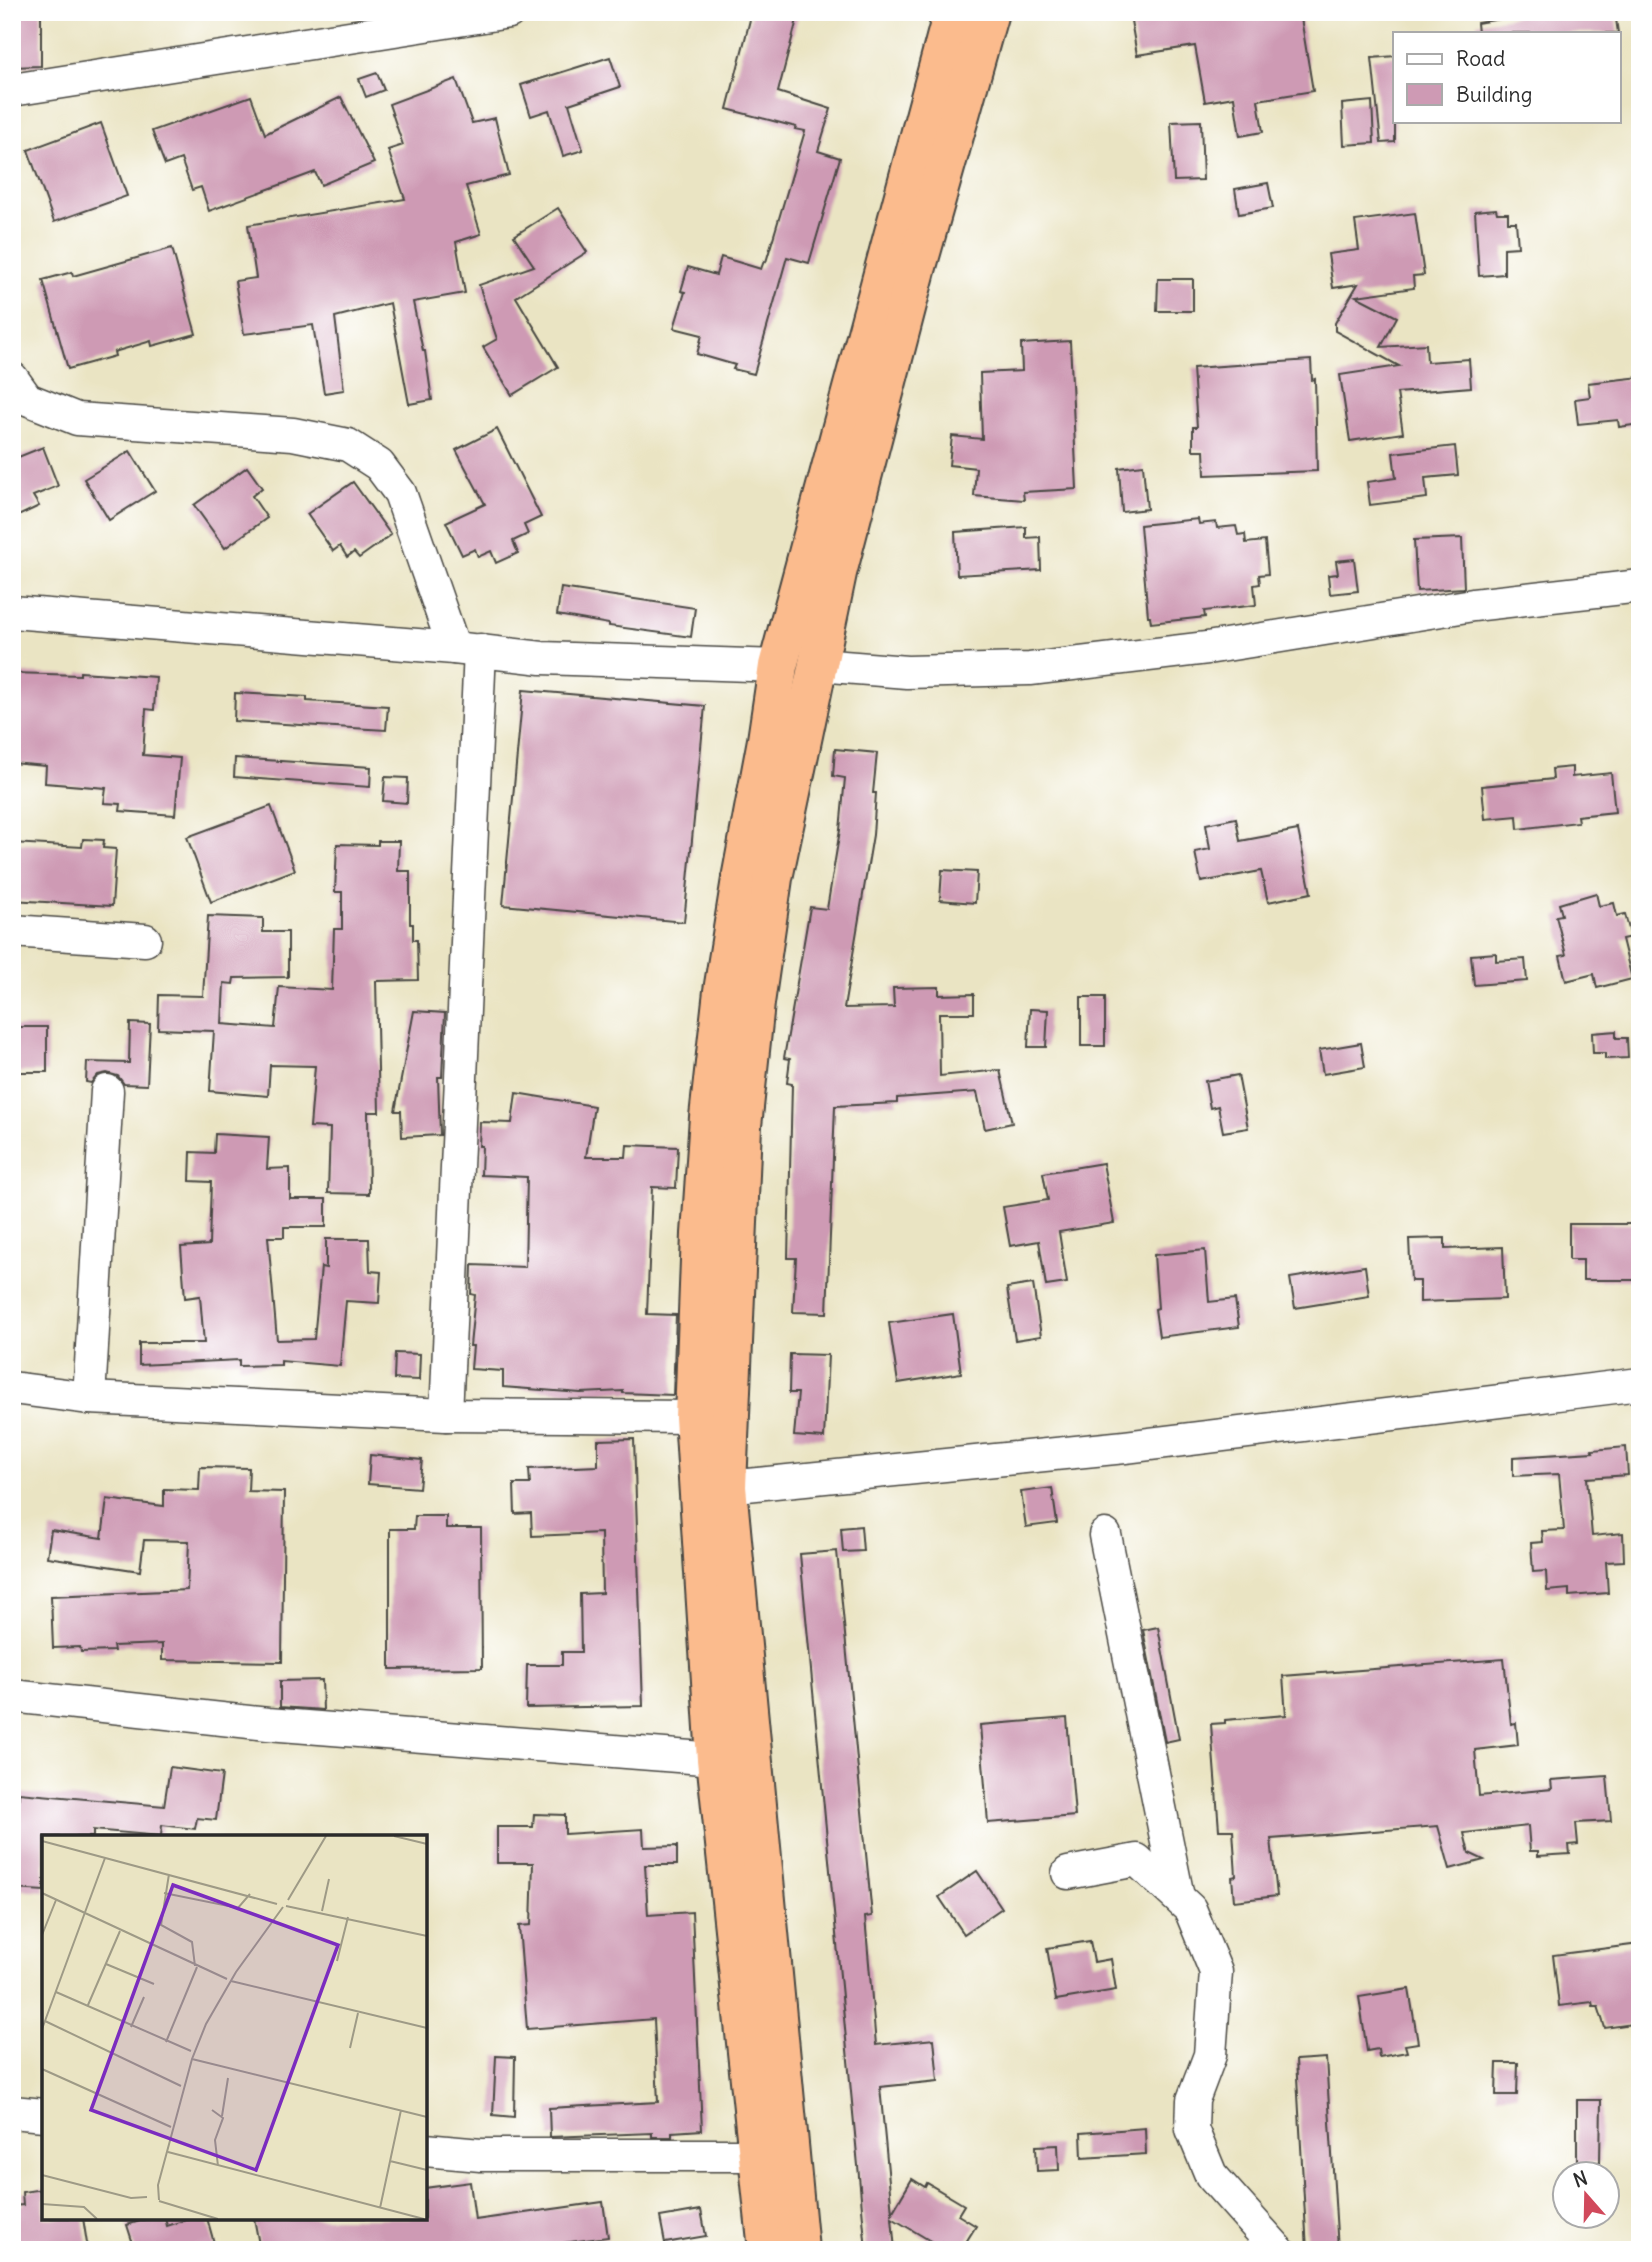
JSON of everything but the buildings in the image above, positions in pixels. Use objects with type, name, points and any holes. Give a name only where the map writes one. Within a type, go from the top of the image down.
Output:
[{"type":"highway","points":[[768,2250],[716,1759],[694,1417],[709,1117],[727,966],[778,666],[953,12]]},
{"type":"highway","points":[[799,2250],[727,1487],[742,1126],[773,878],[837,573],[875,424],[989,12]]},
{"type":"street","points":[[12,90],[509,12]]},
{"type":"street","points":[[12,378],[27,399],[77,419],[293,434],[348,445],[379,465],[400,494],[467,649],[446,1415]]},
{"type":"street","points":[[818,665],[907,672],[1030,669],[1207,648],[1473,605],[1640,586]]},
{"type":"street","points":[[12,612],[467,649],[542,658],[778,666]]},
{"type":"street","points":[[12,931],[145,940]]},
{"type":"street","points":[[89,1398],[107,1091]]},
{"type":"street","points":[[727,1487],[1125,1447],[1640,1384]]},
{"type":"street","points":[[12,1388],[89,1398],[446,1415],[694,1417]]},
{"type":"street","points":[[1105,1535],[1178,1897]]},
{"type":"street","points":[[12,1696],[268,1724],[716,1759]]},
{"type":"street","points":[[1068,1873],[1137,1860],[1191,1909],[1216,1972],[1210,2055],[1193,2100],[1192,2129],[1211,2175],[1278,2250]]},
{"type":"street","points":[[12,2112],[42,2115]]},
{"type":"street","points":[[427,2150],[481,2155],[759,2155]]}]
